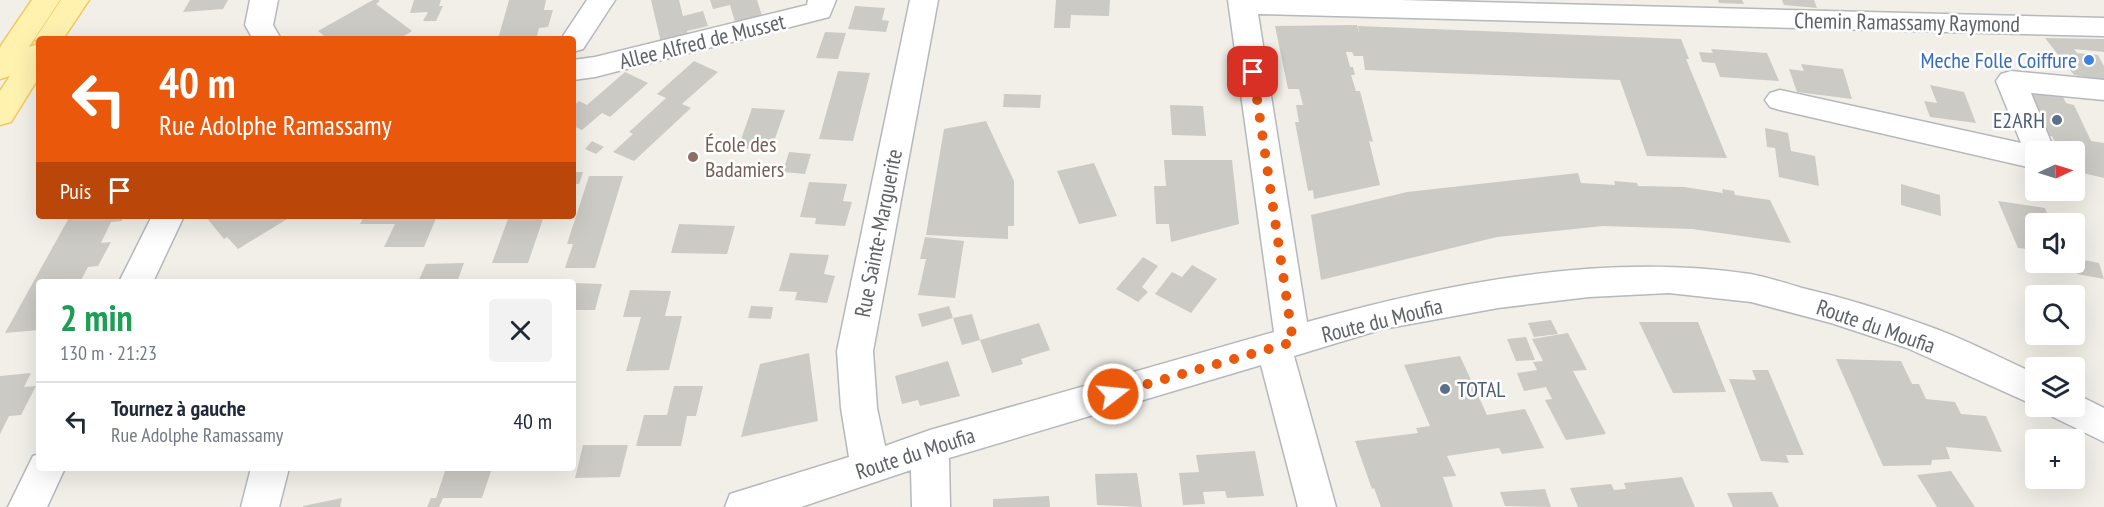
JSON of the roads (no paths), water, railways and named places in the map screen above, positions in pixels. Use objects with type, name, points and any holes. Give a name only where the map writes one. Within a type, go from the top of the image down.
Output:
[{"type":"main road","points":[[0,69],[46,0]]},
{"type":"main road","points":[[51,36],[75,0]]},
{"type":"main road","points":[[0,114],[36,59]]},
{"type":"street","points":[[264,0],[259,25],[265,36]]},
{"type":"street","points":[[576,38],[602,0]]},
{"type":"street","name":"Allee Alfred de Musset","points":[[576,70],[782,22],[819,11],[822,0]]},
{"type":"street","name":"Rue Sainte-Marguerite","points":[[870,468],[859,408],[855,351],[924,0]]},
{"type":"street","points":[[1242,2],[1284,345],[1317,507]]},
{"type":"street","name":"Chemin Ramassamy Raymond","points":[[1242,2],[2104,27]]},
{"type":"street","points":[[2036,141],[2011,81],[2104,90]]},
{"type":"street","points":[[1780,100],[2025,156]]},
{"type":"street","points":[[137,279],[167,219]]},
{"type":"street","name":"Route du Moufia","points":[[744,507],[930,447],[1383,315],[1498,294],[1589,284],[1669,280],[1750,288],[1832,309],[1918,336],[2025,385]]},
{"type":"street","points":[[2085,404],[2104,410]]},
{"type":"street","points":[[2085,416],[2104,426]]},
{"type":"street","points":[[930,447],[931,507]]},
{"type":"street","points":[[27,507],[45,471]]},
{"type":"street","points":[[260,507],[269,471]]},
{"type":"place","name":"Meche Folle Coiffure","points":[[2089,60]]},
{"type":"place","name":"E2ARH","points":[[2057,120]]},
{"type":"place","name":"École des Badamiers","points":[[693,157]]},
{"type":"place","name":"TOTAL","points":[[1445,389]]}]
